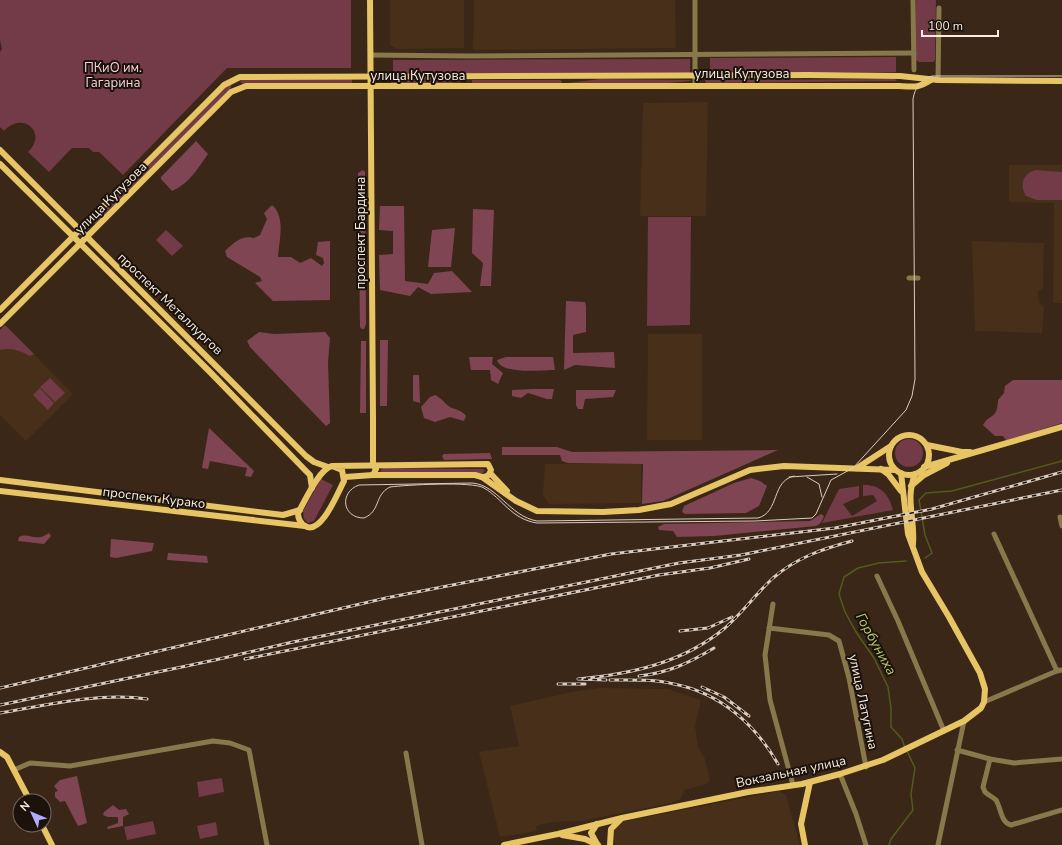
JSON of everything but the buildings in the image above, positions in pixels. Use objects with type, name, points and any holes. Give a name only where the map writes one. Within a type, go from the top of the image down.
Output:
[{"type":"main road","name":"проспект Бардина","points":[[370,0],[373,465],[376,469],[373,475]]},
{"type":"main road","name":"улица Кутузова","points":[[0,310],[228,81],[235,78],[245,76],[900,76],[935,80],[1062,81]]},
{"type":"main road","name":"улица Кутузова","points":[[0,324],[235,90],[246,86],[891,86],[919,88],[935,80]]},
{"type":"main road","name":"проспект Металлургов","points":[[0,150],[306,456],[314,462],[330,466]]},
{"type":"main road","name":"проспект Металлургов","points":[[0,164],[216,378],[306,471],[310,476],[312,488]]},
{"type":"main road","points":[[913,547],[914,532],[909,495],[910,487],[915,474],[924,468],[1062,427]]},
{"type":"main road","points":[[857,468],[891,446],[897,438],[907,435],[919,438],[927,445],[962,452],[980,451]]},
{"type":"main road","points":[[924,468],[929,457],[927,445]]},
{"type":"main road","points":[[891,446],[889,458],[898,471],[908,534],[922,572],[949,616],[980,673],[985,689],[984,702]]},
{"type":"main road","points":[[910,487],[924,475],[963,456]]},
{"type":"main road","points":[[345,477],[320,524],[311,528],[305,526],[298,517],[300,510],[322,472],[330,466],[485,464],[516,501]]},
{"type":"main road","points":[[330,466],[342,470],[345,477]]},
{"type":"main road","points":[[345,477],[373,475],[475,475],[482,477],[526,507],[546,512],[640,510],[671,504],[760,467],[880,468],[915,474]]},
{"type":"main road","points":[[880,468],[888,474],[901,491]]},
{"type":"main road","points":[[482,477],[488,475],[490,469]]},
{"type":"main road","name":"проспект Курако","points":[[0,480],[282,515],[300,510]]},
{"type":"main road","name":"проспект Курако","points":[[0,491],[305,526]]},
{"type":"main road","name":"Вокзальная улица","points":[[504,845],[558,834],[622,818],[748,792],[810,782],[866,767],[912,747],[964,721],[976,713],[984,702]]},
{"type":"main road","points":[[0,752],[7,757],[26,793]]},
{"type":"main road","points":[[805,845],[801,824],[810,782]]},
{"type":"main road","points":[[610,845],[611,829],[622,818]]},
{"type":"main road","points":[[598,824],[591,834],[598,845]]},
{"type":"main road","points":[[46,833],[52,845]]},
{"type":"main road","points":[[558,834],[574,836],[598,845]]},
{"type":"street","points":[[695,0],[695,86]]},
{"type":"street","points":[[914,0],[914,70]]},
{"type":"street","points":[[935,80],[939,8]]},
{"type":"street","points":[[371,55],[469,56],[914,53]]},
{"type":"street","points":[[908,278],[918,278]]},
{"type":"street","points":[[1060,517],[1062,526]]},
{"type":"street","points":[[994,534],[1060,670]]},
{"type":"street","points":[[877,576],[898,621],[944,731]]},
{"type":"street","points":[[773,604],[765,655],[770,700],[794,785]]},
{"type":"street","name":"улица Латугина","points":[[769,628],[822,634],[835,638],[839,641],[849,678],[866,767]]},
{"type":"street","name":"Вокзальная улица","points":[[984,702],[1060,670]]},
{"type":"street","points":[[938,845],[964,721]]},
{"type":"street","points":[[14,770],[30,764],[70,766],[213,741],[230,742],[249,750],[267,845]]},
{"type":"street","points":[[957,750],[990,759],[1014,763],[1062,759]]},
{"type":"street","points":[[406,753],[422,845]]},
{"type":"street","points":[[990,759],[983,787],[985,792],[995,799],[1004,821],[1007,824],[1011,825],[1062,810]]},
{"type":"street","points":[[840,774],[856,814],[866,845]]},
{"type":"shaded area","points":[[390,0],[464,0],[464,48],[397,49],[390,45]]},
{"type":"shaded area","points":[[474,0],[675,0],[676,48],[473,50]]},
{"type":"shaded area","points":[[708,102],[706,216],[640,216],[643,103]]},
{"type":"shaded area","points":[[196,141],[208,154],[188,180],[172,191],[161,179],[161,177]]},
{"type":"shaded area","points":[[1009,165],[1062,165],[1062,303],[1053,303],[1054,203],[1009,202]]},
{"type":"shaded area","points":[[363,170],[365,172],[366,324],[364,329],[362,329],[360,327],[358,173]]},
{"type":"shaded area","points":[[272,205],[279,216],[281,230],[278,257],[291,257],[300,263],[311,258],[322,266],[324,263],[323,258],[316,255],[318,242],[330,241],[330,300],[273,301],[255,283],[262,281],[260,277],[227,257],[225,251],[238,240],[249,237],[254,238],[260,235],[267,219],[264,213]]},
{"type":"shaded area","points":[[380,206],[404,206],[405,281],[428,284],[434,273],[452,271],[472,292],[431,294],[418,287],[410,296],[380,290],[379,255],[393,254],[393,231],[379,230]]},
{"type":"shaded area","points":[[473,209],[494,210],[491,286],[480,286],[483,263],[472,253]]},
{"type":"shaded area","points":[[455,228],[451,267],[428,267],[432,230]]},
{"type":"shaded area","points":[[972,241],[1044,243],[1043,288],[1038,292],[1039,303],[1044,307],[1042,333],[975,331]]},
{"type":"shaded area","points":[[566,301],[585,302],[586,306],[586,332],[573,335],[573,353],[614,352],[615,368],[575,365],[564,370]]},
{"type":"shaded area","points":[[5,325],[73,394],[26,441],[0,415],[0,330]]},
{"type":"shaded area","points":[[259,332],[274,334],[325,332],[330,338],[328,362],[330,423],[326,426],[250,347],[247,341]]},
{"type":"shaded area","points":[[648,334],[702,334],[702,440],[647,440]]},
{"type":"shaded area","points":[[380,340],[388,340],[387,406],[380,406]]},
{"type":"shaded area","points":[[361,341],[366,341],[366,413],[360,413]]},
{"type":"shaded area","points":[[469,357],[493,357],[492,364],[503,373],[498,384],[491,380],[490,370],[471,370]]},
{"type":"shaded area","points":[[506,357],[553,357],[555,370],[523,371],[506,368],[500,365],[497,360]]},
{"type":"shaded area","points":[[413,375],[419,375],[420,403],[413,401]]},
{"type":"shaded area","points":[[1013,380],[1062,380],[1062,423],[1008,440],[1006,440],[1003,436],[995,436],[983,425],[995,413],[998,400],[1004,393],[1005,386]]},
{"type":"shaded area","points":[[554,389],[552,399],[547,399],[528,393],[521,398],[512,396],[512,390]]},
{"type":"shaded area","points":[[576,390],[616,390],[613,397],[585,399],[583,409],[578,409],[576,405]]},
{"type":"shaded area","points":[[435,395],[450,407],[461,411],[466,416],[464,421],[450,417],[435,422],[424,418],[421,407],[430,397]]},
{"type":"shaded area","points":[[209,428],[254,471],[251,477],[245,476],[247,468],[210,461],[208,469],[202,468]]},
{"type":"shaded area","points":[[502,447],[557,447],[572,452],[778,450],[663,501],[642,504],[643,464],[568,463],[562,461],[560,455],[502,455]]},
{"type":"shaded area","points":[[490,453],[492,459],[444,460],[442,456],[444,454]]},
{"type":"shaded area","points":[[545,464],[641,464],[641,503],[549,504],[543,495]]},
{"type":"shaded area","points":[[751,478],[760,481],[767,486],[759,506],[746,513],[685,514],[682,512],[684,506],[734,483]]},
{"type":"shaded area","points":[[821,514],[824,516],[820,523],[816,526],[714,536],[677,537],[673,531],[659,530],[658,527],[664,524],[810,521]]},
{"type":"shaded area","points":[[49,533],[51,536],[44,544],[18,541],[19,537],[40,537]]},
{"type":"shaded area","points":[[111,539],[154,543],[152,551],[116,558],[110,557]]},
{"type":"shaded area","points":[[168,553],[207,556],[208,563],[167,560]]},
{"type":"shaded area","points":[[599,688],[668,689],[701,700],[695,726],[698,748],[705,759],[710,781],[707,784],[684,790],[681,799],[671,803],[581,821],[552,822],[536,826],[537,831],[500,837],[479,752],[519,746],[510,706],[571,692]]},
{"type":"shaded area","points":[[77,776],[87,823],[78,826],[65,801],[60,802],[55,797],[55,792],[58,791],[54,786],[60,780]]},
{"type":"shaded area","points":[[779,791],[786,795],[800,845],[615,845],[612,833],[621,822]]},
{"type":"shaded area","points":[[113,805],[119,810],[126,809],[129,814],[123,817],[123,826],[108,829],[107,827],[118,823],[117,817],[108,817],[103,815],[104,812]]},
{"type":"green space","name":"ПКиО им. Гагарина","points":[[0,0],[351,0],[351,68],[227,68],[123,175],[99,152],[93,152],[89,148],[72,148],[49,172],[28,152],[33,145],[35,138],[34,131],[31,126],[25,123],[19,123],[11,125],[4,131],[0,127],[0,52],[2,49],[0,40]]},
{"type":"green space","points":[[916,0],[936,0],[935,60],[933,62],[919,62],[916,60]]},
{"type":"green space","points":[[896,57],[896,72],[710,72],[710,58]]},
{"type":"green space","points":[[690,59],[690,73],[393,73],[393,60]]},
{"type":"green space","points":[[352,79],[352,83],[243,84],[240,82],[241,80]]},
{"type":"green space","points":[[601,79],[691,81],[658,84],[567,83]]},
{"type":"green space","points":[[895,79],[897,81],[706,83],[705,80]]},
{"type":"green space","points":[[466,80],[465,82],[434,84],[391,84],[391,81]]},
{"type":"green space","points":[[472,80],[562,81],[561,84],[472,84]]},
{"type":"green space","points":[[228,85],[231,85],[231,88],[130,190],[127,190],[127,187]]},
{"type":"green space","points":[[1036,170],[1062,172],[1062,200],[1037,200],[1026,196],[1023,188],[1025,177]]},
{"type":"green space","points":[[121,192],[123,192],[124,195],[96,224],[92,222]]},
{"type":"green space","points":[[648,217],[691,217],[690,325],[647,326]]},
{"type":"green space","points":[[166,230],[183,246],[172,256],[156,240]]},
{"type":"green space","points":[[5,325],[34,354],[30,356],[16,350],[0,350],[0,330]]},
{"type":"green space","points":[[50,378],[65,393],[55,402],[40,387]]},
{"type":"green space","points":[[40,388],[54,403],[48,410],[33,395]]},
{"type":"green space","points":[[909,439],[919,443],[923,453],[919,463],[909,467],[899,463],[895,453],[899,443]]},
{"type":"green space","points":[[383,468],[485,470],[483,473],[383,473],[380,471]]},
{"type":"green space","points":[[321,479],[333,485],[314,521],[308,523],[304,519],[303,511]]},
{"type":"green space","points":[[863,485],[874,486],[883,491],[889,499],[893,510],[822,523],[839,489],[859,486],[859,497],[843,504],[852,516],[877,501],[873,495],[863,496]]},
{"type":"green space","points":[[222,778],[224,792],[199,797],[197,782]]},
{"type":"green space","points":[[153,821],[156,834],[127,840],[124,827]]},
{"type":"green space","points":[[216,822],[218,835],[200,839],[197,826]]},
{"type":"waterway","name":"Горбуниха","points":[[925,558],[932,553],[925,535],[919,500],[926,493],[952,491],[1062,461]]},
{"type":"waterway","name":"Горбуниха","points":[[905,748],[902,739],[891,727],[891,708],[888,687],[874,658],[856,632],[845,612],[839,594],[844,577],[858,568],[879,563],[906,561]]},
{"type":"waterway","name":"Горбуниха","points":[[889,845],[891,839],[913,810],[911,794],[915,768],[907,751]]},
{"type":"tram line","points":[[794,476],[787,479],[782,484],[770,510],[765,515],[758,518],[537,521],[527,518],[519,513],[489,489],[472,483],[359,485],[348,493],[346,504],[347,509],[351,514],[364,518],[373,511],[379,498],[385,490],[390,487],[453,484],[484,488],[491,492],[520,517],[537,523],[755,521],[812,518],[816,514],[831,480],[853,468],[906,410],[912,396],[915,379],[913,99],[917,87],[922,81],[932,76],[1062,76]]},
{"type":"tram line","points":[[789,477],[837,474]]},
{"type":"tram line","points":[[807,477],[819,484],[822,497]]},
{"type":"railway","points":[[0,688],[386,598],[611,554],[835,528],[932,509],[1062,472]]},
{"type":"railway","points":[[0,705],[215,660],[293,642],[679,563],[741,555],[1062,490]]},
{"type":"railway","points":[[606,680],[578,679],[637,670],[656,665],[692,650],[725,628],[767,584],[782,571],[810,555],[830,547],[852,541]]},
{"type":"railway","points":[[245,659],[659,575],[710,568],[749,559]]},
{"type":"railway","points":[[680,631],[708,628],[732,617]]},
{"type":"railway","points":[[639,676],[669,670],[714,648]]},
{"type":"railway","points":[[610,680],[666,682],[691,688],[706,695],[735,712],[747,723],[769,749],[778,764]]},
{"type":"railway","points":[[558,684],[585,684]]},
{"type":"railway","points":[[702,687],[724,697],[749,716]]},
{"type":"railway","points":[[0,713],[92,698],[129,697],[147,699]]}]
